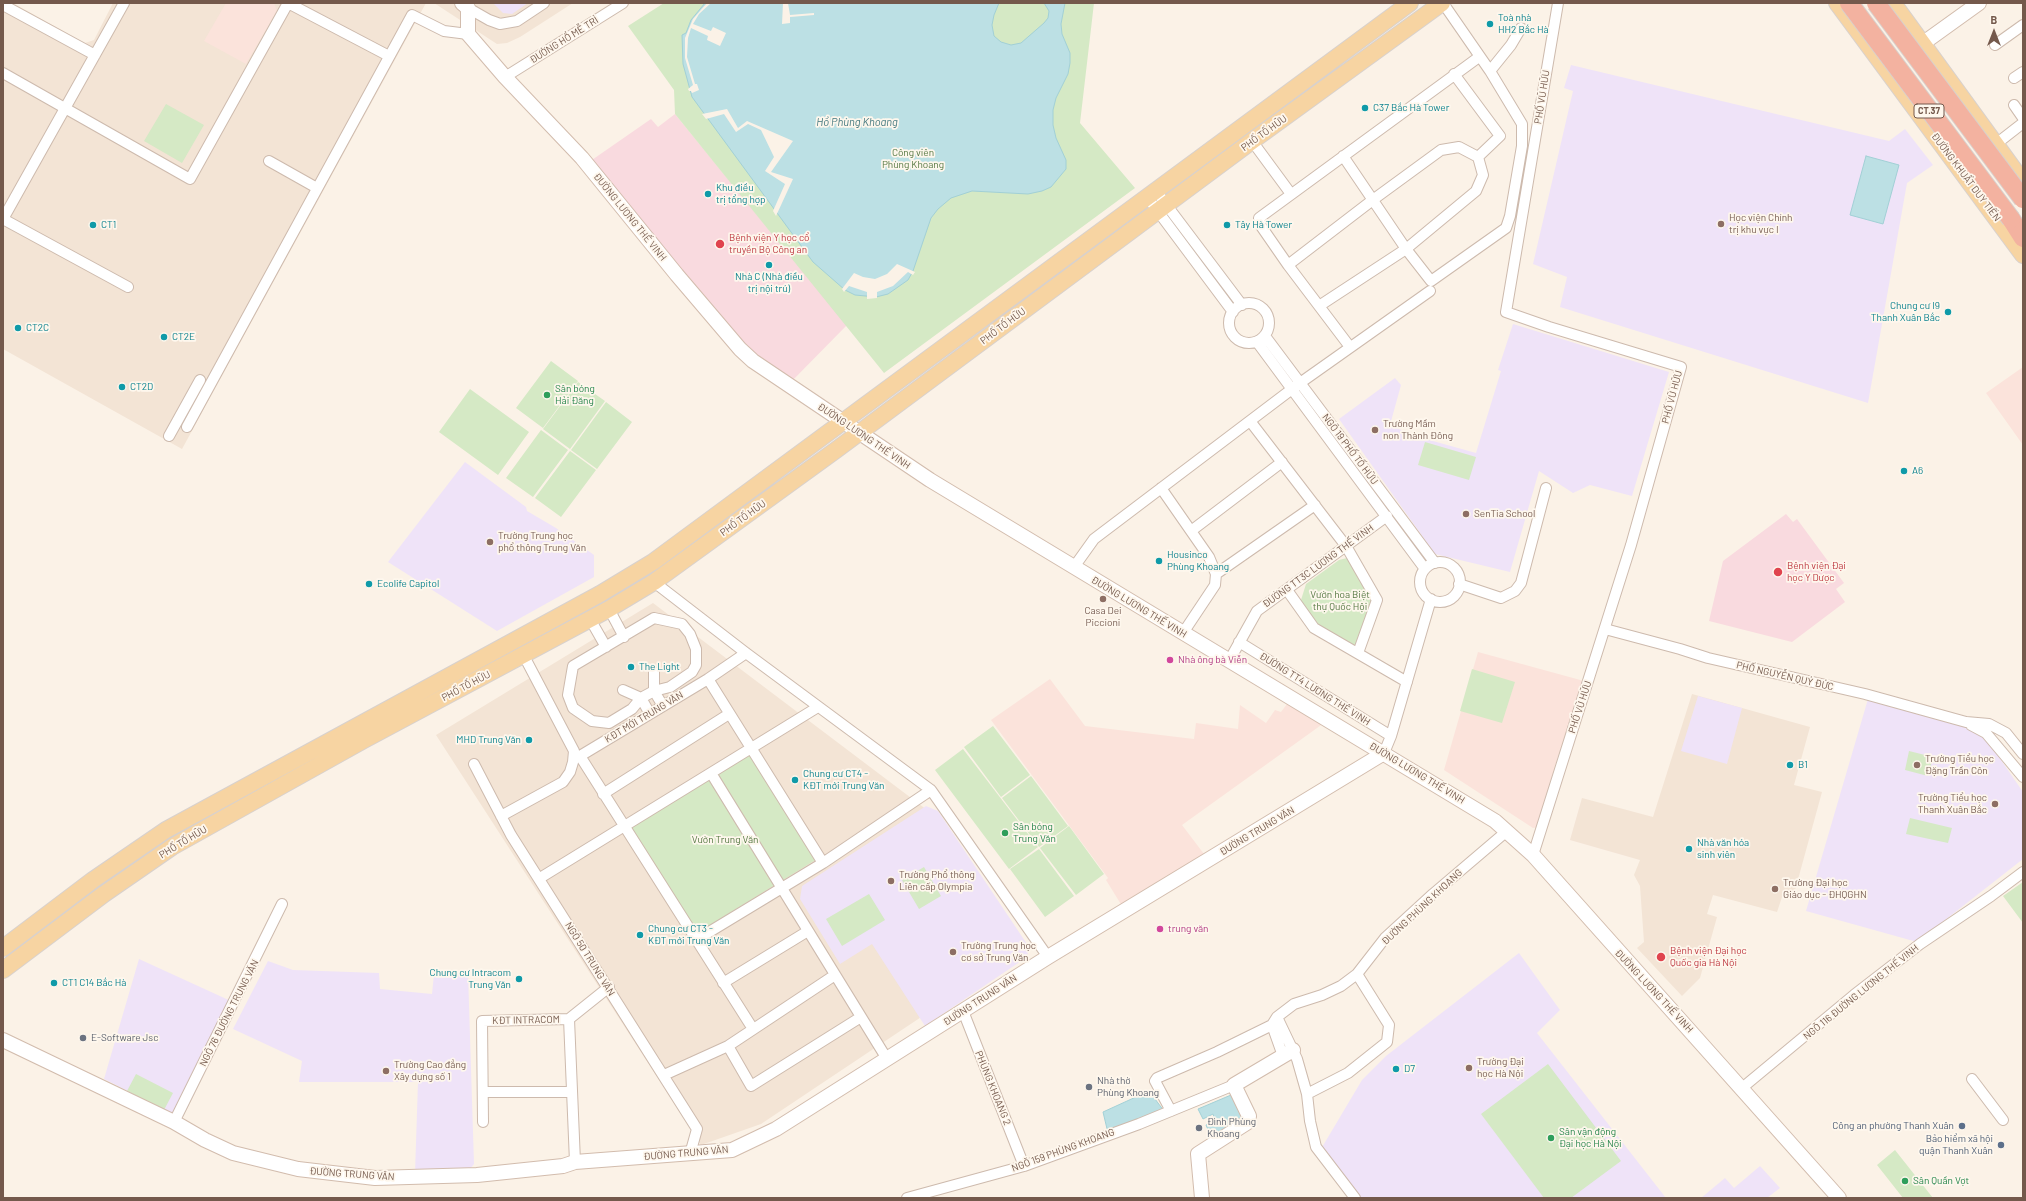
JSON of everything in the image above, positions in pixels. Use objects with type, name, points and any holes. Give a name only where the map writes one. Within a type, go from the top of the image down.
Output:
[{"type":"highway","name":"CT.37","points":[[1849,3],[2003,218]]},
{"type":"highway","name":"CT.37","points":[[1876,3],[2023,198]]},
{"type":"highway","points":[[2003,218],[2023,237]]},
{"type":"main road","name":"PHỐ TỐ HỮU","points":[[3,948],[93,880],[166,830],[614,586],[653,562],[1410,3]]},
{"type":"main road","name":"PHỐ TỐ HỮU","points":[[3,970],[104,894],[172,847],[364,740],[609,609],[654,582],[859,433],[1162,207],[1443,3]]},
{"type":"main road","name":"ĐƯỜNG KHUẤT DUY TIẾN","points":[[1837,3],[2003,218],[2023,255]]},
{"type":"main road","points":[[1893,3],[2023,182]]},
{"type":"main road","points":[[2003,218],[2023,198]]},
{"type":"main road","points":[[513,641],[522,656]]},
{"type":"main road","points":[[217,801],[227,816]]},
{"type":"main road","points":[[93,880],[101,886],[104,894]]},
{"type":"street","points":[[124,3],[3,219],[128,287]]},
{"type":"street","points":[[3,73],[190,179],[288,3],[389,56]]},
{"type":"street","points":[[465,5],[489,20],[500,24],[517,21],[544,3]]},
{"type":"street","name":"ĐƯỜNG HỒ MỄ TRÌ","points":[[506,77],[623,3]]},
{"type":"street","points":[[1343,156],[1374,199],[1406,249],[1431,281],[1506,228],[1510,216],[1523,133],[1519,116],[1443,3]]},
{"type":"street","name":"PHỐ VŨ HỮU","points":[[1533,855],[1631,545],[1681,367],[1549,327],[1506,312],[1558,3]]},
{"type":"street","points":[[1922,44],[1979,3]]},
{"type":"street","points":[[3,5],[95,55]]},
{"type":"street","points":[[187,427],[412,15],[444,31],[468,34],[465,5]]},
{"type":"street","points":[[1995,45],[2023,25]]},
{"type":"street","points":[[1490,71],[1511,45],[1521,28]]},
{"type":"street","name":"ĐƯỜNG LƯƠNG THẾ VINH","points":[[468,34],[582,158],[740,349],[753,362],[930,480],[1478,810],[1507,831],[1533,855],[1573,902],[1742,1088],[1839,1198]]},
{"type":"street","points":[[1350,347],[1288,265],[1261,226],[1259,218],[1479,57]]},
{"type":"street","points":[[2014,78],[2023,72]]},
{"type":"street","points":[[1454,74],[1500,136],[1478,157]]},
{"type":"street","points":[[2014,105],[2023,118]]},
{"type":"street","points":[[1996,144],[2023,123]]},
{"type":"street","points":[[1252,141],[1291,194]]},
{"type":"street","points":[[1288,265],[1374,199],[1442,150],[1459,147],[1478,157],[1483,174],[1476,191],[1406,249],[1319,306]]},
{"type":"street","points":[[269,161],[317,188]]},
{"type":"street","points":[[1152,195],[1242,305]]},
{"type":"street","points":[[1162,207],[1233,312]]},
{"type":"street","points":[[1074,567],[1094,539],[1296,386],[1430,290]]},
{"type":"street","points":[[1242,305],[1256,305],[1265,311],[1268,316],[1269,326],[1261,339],[1244,343],[1233,336],[1229,324],[1233,312],[1242,305]]},
{"type":"street","name":"NGÕ 19 PHỐ TỐ HỮU","points":[[1261,339],[1435,563]]},
{"type":"street","points":[[169,436],[200,380]]},
{"type":"street","name":"NGÕ 19 PHỐ TỐ HỮU","points":[[1296,386],[1425,569]]},
{"type":"street","points":[[1250,421],[1346,546],[1377,600],[1358,654]]},
{"type":"street","points":[[1191,531],[1282,462]]},
{"type":"street","points":[[1161,488],[1210,557],[1216,574],[1215,586],[1183,633]]},
{"type":"street","points":[[1459,584],[1501,598],[1515,591],[1521,583],[1546,488]]},
{"type":"street","points":[[1216,574],[1315,505]]},
{"type":"street","name":"ĐƯỜNG TT3C LƯƠNG THẾ VINH","points":[[1229,660],[1257,611],[1387,516]]},
{"type":"street","points":[[1443,562],[1456,570],[1459,584],[1452,597],[1446,601],[1431,600],[1423,593],[1420,583],[1425,569],[1435,563],[1443,562]]},
{"type":"street","points":[[654,582],[746,653],[931,790],[1048,957]]},
{"type":"street","points":[[1286,590],[1314,628],[1407,682]]},
{"type":"street","points":[[1384,753],[1391,736],[1431,600]]},
{"type":"street","points":[[609,609],[624,637]]},
{"type":"street","points":[[654,618],[682,624],[690,634],[696,649],[696,665],[692,672],[670,687],[654,691],[641,698],[632,709],[609,723],[592,721],[573,708],[568,695],[573,666],[606,647],[654,618]]},
{"type":"street","points":[[590,619],[606,647]]},
{"type":"street","name":"PHỐ NGUYỄN QUÝ ĐỨC","points":[[1605,629],[1708,658],[1865,694],[2006,733],[2023,754]]},
{"type":"street","name":"ĐƯỜNG TT4 LƯƠNG THẾ VINH","points":[[1239,642],[1391,736]]},
{"type":"street","name":"KĐT MỚI TRUNG VĂN","points":[[746,653],[708,679],[580,756],[753,1029]]},
{"type":"street","points":[[501,816],[564,782],[570,772],[573,762],[574,751],[522,656]]},
{"type":"street","points":[[654,672],[654,691],[663,706]]},
{"type":"street","points":[[708,679],[823,863]]},
{"type":"street","points":[[623,690],[641,698],[650,714]]},
{"type":"street","points":[[540,878],[818,707]]},
{"type":"street","points":[[603,794],[730,714]]},
{"type":"street","points":[[1988,728],[2023,777]]},
{"type":"street","name":"ĐƯỜNG TRUNG VĂN","points":[[3,1040],[174,1122],[205,1140],[233,1153],[298,1169],[328,1174],[375,1178],[477,1175],[563,1166],[575,1162],[732,1150],[776,1129],[1048,957],[1384,753]]},
{"type":"street","name":"NGÕ 50 TRUNG VĂN","points":[[474,764],[501,816],[697,1129],[690,1154]]},
{"type":"street","points":[[711,773],[887,1059]]},
{"type":"street","points":[[696,940],[781,887],[823,863],[931,790]]},
{"type":"street","name":"ĐƯỜNG PHÙNG KHOANG","points":[[1171,1111],[1154,1081],[1157,1078],[1275,1021],[1294,1004],[1322,995],[1341,986],[1357,974],[1385,938],[1433,894],[1507,831]]},
{"type":"street","name":"NGÕ 116 ĐƯỜNG LƯƠNG THẾ VINH","points":[[1742,1088],[1854,995],[1920,944],[1991,896],[2023,872]]},
{"type":"street","name":"NGÕ 76 ĐƯỜNG TRUNG VĂN","points":[[174,1122],[282,904]]},
{"type":"street","points":[[723,983],[808,930]]},
{"type":"street","points":[[1307,1094],[1348,1073],[1387,1042],[1389,1025],[1357,974]]},
{"type":"street","points":[[664,1075],[728,1046],[835,975]]},
{"type":"street","name":"KĐT INTRACOM","points":[[483,1122],[482,1021],[569,1019],[609,988]]},
{"type":"street","name":"PHÙNG KHOANG 2","points":[[963,1011],[1024,1166]]},
{"type":"street","points":[[728,1046],[751,1086],[861,1017]]},
{"type":"street","name":"KĐT INTRACOM","points":[[569,1019],[575,1162]]},
{"type":"street","points":[[1275,1021],[1288,1053],[1298,1059],[1307,1094],[1310,1121],[1316,1148],[1355,1198]]},
{"type":"street","points":[[1171,1111],[1234,1084],[1288,1053]]},
{"type":"street","points":[[1972,1079],[2004,1120]]},
{"type":"street","points":[[1202,1198],[1197,1158],[1198,1154],[1248,1122],[1249,1116],[1234,1084]]},
{"type":"street","points":[[483,1092],[572,1092]]},
{"type":"street","name":"NGÕ 159 PHÙNG KHOANG","points":[[907,1198],[1024,1166],[1171,1111]]},
{"type":"shaded area","points":[[3,3],[13,3],[85,43],[94,40],[113,3],[426,3],[182,449],[3,349]]},
{"type":"shaded area","points":[[226,3],[274,3],[277,11],[246,64],[204,41]]},
{"type":"shaded area","points":[[434,3],[573,3],[520,37],[507,43],[497,44]]},
{"type":"shaded area","points":[[493,3],[528,3],[512,14],[503,13]]},
{"type":"shaded area","name":"Học viện Chính trị khu vực I","points":[[1571,65],[1889,141],[1905,129],[1933,165],[1907,183],[1868,403],[1560,307],[1567,277],[1533,264],[1573,91],[1564,88]]},
{"type":"shaded area","name":"Bệnh viện Y học cổ truyền Bộ Công an","points":[[675,114],[847,325],[790,383],[754,356],[589,162],[651,119],[658,127]]},
{"type":"shaded area","points":[[1513,324],[1669,372],[1632,496],[1590,485],[1573,493],[1539,471],[1510,572],[1435,554],[1339,419],[1395,378],[1401,385],[1390,425],[1415,436],[1476,453],[1501,371],[1498,370]]},
{"type":"shaded area","points":[[2023,367],[2023,445],[1986,393]]},
{"type":"shaded area","name":"Trường Trung học phổ thông Trung Văn","points":[[465,462],[526,507],[527,511],[556,528],[594,555],[594,577],[497,631],[388,562]]},
{"type":"shaded area","name":"Bệnh viện Đại học Y Dược","points":[[1786,514],[1793,522],[1797,519],[1844,583],[1836,589],[1845,602],[1792,642],[1709,621],[1723,561]]},
{"type":"shaded area","points":[[653,603],[931,813],[1023,949],[761,1124],[701,1145],[436,735]]},
{"type":"shaded area","points":[[1478,652],[1584,681],[1585,689],[1557,759],[1538,827],[1533,828],[1444,770]]},
{"type":"shaded area","points":[[1050,679],[1085,726],[1194,739],[1196,723],[1238,729],[1240,705],[1266,723],[1275,710],[1281,712],[1287,704],[1324,723],[1182,825],[1204,854],[1122,906],[1106,880],[1108,878],[991,720]]},
{"type":"shaded area","points":[[1692,694],[1810,727],[1794,785],[1822,792],[1794,894],[1784,891],[1777,912],[1713,895],[1707,914],[1717,917],[1700,978],[1682,996],[1637,948],[1644,942],[1640,886],[1634,875],[1640,860],[1570,840],[1582,798],[1653,817]]},
{"type":"shaded area","points":[[1698,696],[1742,708],[1727,764],[1681,751]]},
{"type":"shaded area","points":[[1868,699],[1979,728],[2023,792],[2023,859],[1917,942],[1806,911]]},
{"type":"shaded area","points":[[926,806],[938,811],[1029,947],[1027,957],[925,1026],[872,944],[840,964],[800,899],[802,886]]},
{"type":"shaded area","name":"Trường Đại học Hà Nội","points":[[1519,953],[1560,1010],[1537,1033],[1666,1198],[1360,1198],[1321,1149],[1362,1080],[1386,1056]]},
{"type":"shaded area","points":[[139,959],[233,1002],[175,1115],[104,1079]]},
{"type":"shaded area","name":"Trường Cao đẳng Xây dựng số 1","points":[[268,961],[293,970],[379,973],[380,989],[432,994],[434,974],[468,973],[474,1164],[467,1173],[415,1173],[418,1082],[299,1082],[302,1061],[233,1029]]},
{"type":"shaded area","points":[[1760,1166],[1780,1188],[1767,1198],[1701,1198],[1725,1178],[1734,1188]]},
{"type":"green space","name":"Hồ Phùng Khoang","points":[[664,3],[1094,3],[1080,123],[1135,188],[884,373],[675,114],[674,90],[628,26]]},
{"type":"green space","points":[[166,104],[204,125],[182,163],[144,141]]},
{"type":"green space","name":"Sân bóng Hải Đăng","points":[[551,361],[578,381],[543,428],[516,408]]},
{"type":"green space","name":"Sân bóng Hải Đăng","points":[[578,382],[605,401],[570,449],[543,429]]},
{"type":"green space","points":[[470,389],[529,432],[498,475],[439,432]]},
{"type":"green space","name":"Sân bóng Hải Đăng","points":[[606,402],[632,422],[597,469],[571,450]]},
{"type":"green space","name":"Sân bóng Hải Đăng","points":[[541,430],[568,450],[533,497],[506,478]]},
{"type":"green space","points":[[1425,442],[1476,457],[1469,480],[1418,465]]},
{"type":"green space","points":[[570,451],[596,470],[561,517],[535,498]]},
{"type":"green space","name":"Vườn hoa Biệt thự Quốc Hội","points":[[1353,558],[1377,600],[1357,647],[1350,645],[1319,625],[1303,605],[1301,600],[1306,584],[1339,560]]},
{"type":"green space","points":[[1472,669],[1515,682],[1502,723],[1460,711]]},
{"type":"green space","name":"Sân bóng Trung Văn","points":[[993,726],[1030,775],[1001,797],[964,747]]},
{"type":"green space","name":"Vườn Trung Văn","points":[[751,748],[817,859],[705,928],[680,917],[624,827]]},
{"type":"green space","points":[[963,749],[1038,847],[1009,869],[935,770]]},
{"type":"green space","points":[[1909,751],[1933,757],[1928,776],[1905,770]]},
{"type":"green space","name":"Sân bóng Trung Văn","points":[[1031,776],[1068,826],[1039,847],[1002,798]]},
{"type":"green space","points":[[1910,818],[1952,828],[1948,843],[1906,834]]},
{"type":"green space","name":"Sân bóng Trung Văn","points":[[1069,826],[1104,874],[1076,895],[1040,848]]},
{"type":"green space","name":"Sân bóng Trung Văn","points":[[1039,849],[1074,896],[1045,917],[1010,869]]},
{"type":"green space","points":[[924,867],[941,896],[919,909],[902,880]]},
{"type":"green space","points":[[2023,882],[2023,923],[2003,896]]},
{"type":"green space","points":[[869,894],[885,920],[842,946],[826,919]]},
{"type":"green space","name":"Sân vận động Đại học Hà Nội","points":[[1548,1064],[1621,1161],[1571,1198],[1544,1198],[1481,1114]]},
{"type":"green space","points":[[136,1074],[173,1093],[164,1110],[127,1091]]},
{"type":"green space","name":"Sân Quần Vợt","points":[[1895,1150],[1933,1198],[1903,1198],[1877,1165]]},
{"type":"water","name":"Hồ Phùng Khoang","points":[[705,3],[999,3],[992,25],[994,36],[1001,42],[1011,45],[1021,43],[1048,18],[1049,11],[1044,3],[1065,3],[1061,24],[1062,34],[1070,53],[1070,63],[1068,74],[1056,98],[1053,110],[1053,125],[1056,138],[1066,160],[1066,169],[1051,187],[1042,191],[1028,194],[972,191],[951,198],[938,209],[931,218],[913,271],[908,280],[888,294],[876,297],[855,295],[845,290],[813,262],[692,97],[683,64],[682,35],[686,33],[691,20]]},
{"type":"water","points":[[1866,156],[1899,165],[1883,224],[1850,215]]},
{"type":"water","points":[[1149,1091],[1164,1111],[1108,1133],[1103,1112]]},
{"type":"water","points":[[1231,1095],[1244,1122],[1212,1139],[1206,1125],[1215,1120],[1213,1114],[1203,1119],[1198,1109]]},
{"type":"pier","points":[[707,3],[711,3],[699,14],[693,24],[711,31],[713,27],[726,33],[720,46],[707,40],[708,36],[691,28],[688,38],[687,57],[695,84],[697,84],[699,90],[692,93],[688,89],[693,85],[685,58],[685,38],[693,19]]},
{"type":"pier","points":[[783,3],[788,3],[790,15],[814,13],[814,15],[790,17],[790,23],[782,24]]},
{"type":"pier","points":[[727,109],[738,128],[747,121],[793,141],[771,172],[793,179],[776,216],[773,211],[785,184],[765,171],[774,157],[761,130],[748,124],[736,132],[724,114],[706,119],[702,114]]},
{"type":"pier","points":[[897,264],[915,272],[913,275],[908,272],[893,286],[877,292],[877,298],[867,299],[867,292],[849,286],[844,292],[842,289],[854,273],[863,277],[875,279],[887,274]]},
{"type":"place","name":"Toà nhà HH2 Bắc Hà","points":[[1490,24]]},
{"type":"place","name":"C37 Bắc Hà Tower","points":[[1365,108]]},
{"type":"place","name":"Khu điều trị tổng hợp","points":[[708,194]]},
{"type":"place","name":"Học viện Chính trị khu vực I","points":[[1721,224]]},
{"type":"place","name":"CT1","points":[[93,225]]},
{"type":"place","name":"Tây Hà Tower","points":[[1227,225]]},
{"type":"place","name":"Bệnh viện Y học cổ truyền Bộ Công an","points":[[720,244]]},
{"type":"place","name":"Nhà C (Nhà điều trị nội trú)","points":[[769,265]]},
{"type":"place","name":"Chung cư I9 Thanh Xuân Bắc","points":[[1948,312]]},
{"type":"place","name":"CT2C","points":[[18,328]]},
{"type":"place","name":"CT2E","points":[[164,337]]},
{"type":"place","name":"CT2D","points":[[122,387]]},
{"type":"place","name":"Sân bóng Hải Đăng","points":[[547,395]]},
{"type":"place","name":"Trường Mầm non Thành Đông","points":[[1375,430]]},
{"type":"place","name":"A6","points":[[1904,471]]},
{"type":"place","name":"SenTia School","points":[[1466,514]]},
{"type":"place","name":"Trường Trung học phổ thông Trung Văn","points":[[490,542]]},
{"type":"place","name":"Housinco Phùng Khoang","points":[[1159,561]]},
{"type":"place","name":"Bệnh viện Đại học Y Dược","points":[[1778,572]]},
{"type":"place","name":"Ecolife Capitol","points":[[369,584]]},
{"type":"place","name":"Casa Dei Piccioni","points":[[1103,599]]},
{"type":"place","name":"Nhà ông bà Viễn","points":[[1170,660]]},
{"type":"place","name":"The Light","points":[[631,667]]},
{"type":"place","name":"MHD Trung Văn","points":[[529,740]]},
{"type":"place","name":"B1","points":[[1790,765]]},
{"type":"place","name":"Trường Tiểu học Đặng Trần Côn","points":[[1917,765]]},
{"type":"place","name":"Chung cư CT4 - KĐT mới Trung Văn","points":[[795,780]]},
{"type":"place","name":"Trường Tiểu học Thanh Xuân Bắc","points":[[1995,804]]},
{"type":"place","name":"Sân bóng Trung Văn","points":[[1005,833]]},
{"type":"place","name":"Nhà văn hóa sinh viên","points":[[1689,849]]},
{"type":"place","name":"Trường Phổ thông Liên cấp Olympia","points":[[891,881]]},
{"type":"place","name":"Trường Đại học Giáo dục - ĐHQGHN","points":[[1775,889]]},
{"type":"place","name":"trung văn","points":[[1160,929]]},
{"type":"place","name":"Chung cư CT3 - KĐT mới Trung Văn","points":[[640,935]]},
{"type":"place","name":"Trường Trung học cơ sở Trung Văn","points":[[953,952]]},
{"type":"place","name":"Bệnh viện Đại học Quốc gia Hà Nội","points":[[1661,957]]},
{"type":"place","name":"Chung cư Intracom Trung Văn","points":[[519,979]]},
{"type":"place","name":"CT1 C14 Bắc Hà","points":[[54,983]]},
{"type":"place","name":"E-Software Jsc","points":[[83,1038]]},
{"type":"place","name":"Trường Đại học Hà Nội","points":[[1469,1068]]},
{"type":"place","name":"D7","points":[[1396,1069]]},
{"type":"place","name":"Trường Cao đẳng Xây dựng số 1","points":[[386,1071]]},
{"type":"place","name":"Nhà thờ Phùng Khoang","points":[[1089,1087]]},
{"type":"place","name":"Công an phường Thanh Xuân","points":[[1962,1126]]},
{"type":"place","name":"Đình Phùng Khoang","points":[[1199,1128]]},
{"type":"place","name":"Sân vận động Đại học Hà Nội","points":[[1551,1138]]},
{"type":"place","name":"Bảo hiểm xã hội quận Thanh Xuân","points":[[2001,1145]]},
{"type":"place","name":"Sân Quần Vợt","points":[[1905,1181]]},
{"type":"park label","name":"Công viên Phùng Khoang","points":[[913,158]]}]
